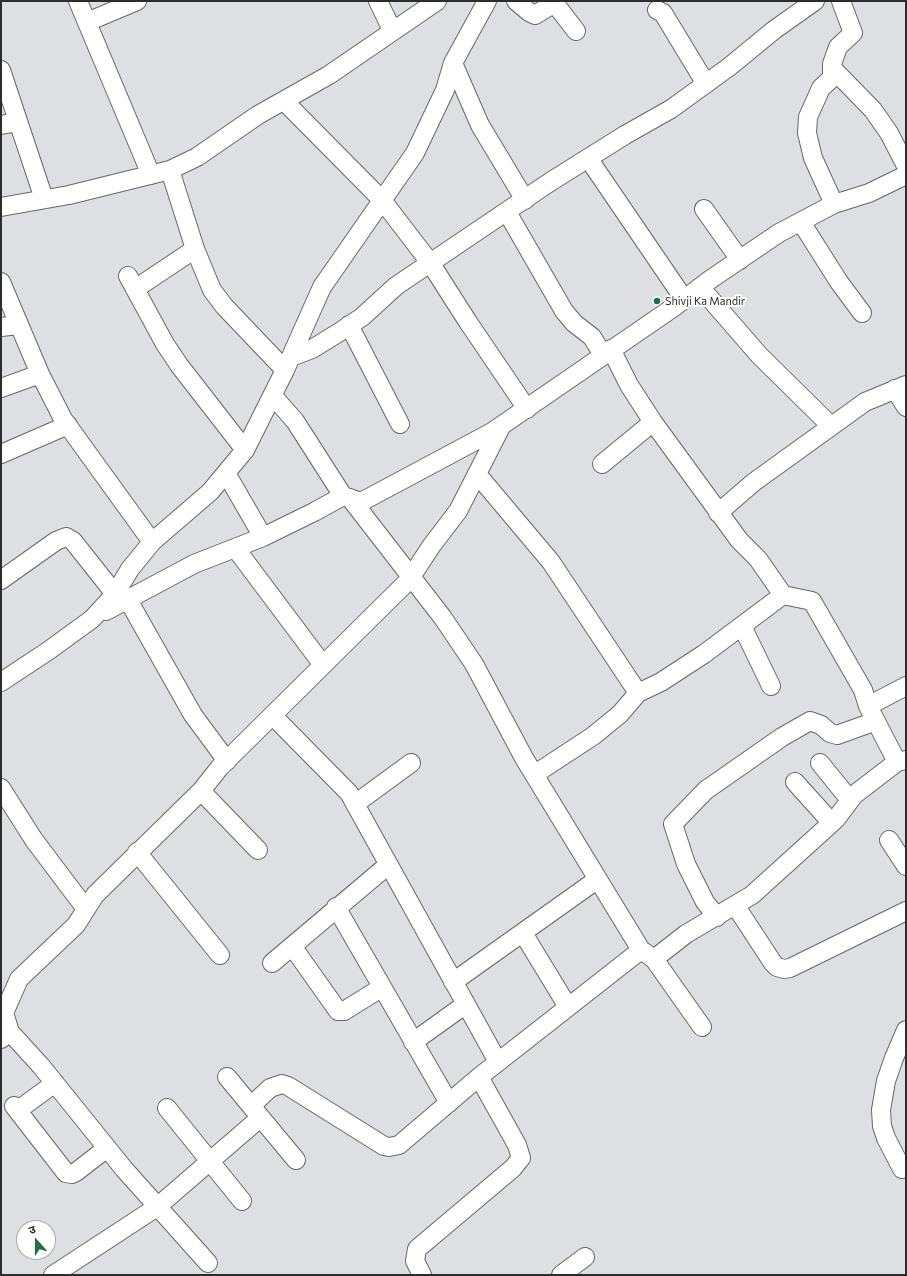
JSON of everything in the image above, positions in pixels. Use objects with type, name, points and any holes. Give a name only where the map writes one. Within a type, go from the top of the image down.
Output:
[{"type":"street","points":[[78,1],[151,175]]},
{"type":"street","points":[[87,22],[137,1]]},
{"type":"street","points":[[378,1],[392,30]]},
{"type":"street","points":[[1,207],[151,175],[170,170],[197,158],[258,115],[329,75],[392,30],[437,1]]},
{"type":"street","points":[[121,596],[130,569],[152,542],[210,492],[245,450],[273,396],[304,324],[322,287],[415,153],[445,90],[453,63],[487,1]]},
{"type":"street","points":[[516,1],[535,15],[548,7],[556,6],[576,31]]},
{"type":"street","points":[[288,363],[362,317],[396,286],[588,158],[672,109],[706,84],[763,38],[815,1]]},
{"type":"street","points":[[834,204],[813,158],[807,133],[808,117],[821,88],[832,78],[832,68],[838,47],[853,34],[841,1]]},
{"type":"street","points":[[657,10],[663,13],[706,84]]},
{"type":"street","points":[[453,63],[480,125],[525,200]]},
{"type":"street","points":[[832,68],[873,110],[889,134],[906,166]]},
{"type":"street","points":[[1,70],[9,123],[44,199]]},
{"type":"street","points":[[284,101],[382,200],[431,264],[527,409]]},
{"type":"street","points":[[588,158],[684,299]]},
{"type":"street","points":[[170,170],[195,250],[207,279],[218,298],[288,363]]},
{"type":"street","points":[[1,682],[48,651],[121,596],[194,564],[236,549],[346,497],[361,502],[502,425],[779,233],[834,204],[869,192],[906,175]]},
{"type":"street","points":[[704,208],[740,260]]},
{"type":"street","points":[[53,1275],[157,1207],[210,1162],[255,1112],[275,1086],[282,1084],[288,1086],[384,1146],[389,1147],[399,1145],[498,1062],[568,1007],[648,954],[717,917],[752,895],[831,822],[854,795],[902,761],[876,721],[868,706],[863,690],[812,601],[783,595],[758,559],[739,540],[653,422],[607,352],[592,337],[574,323],[564,311],[507,212]]},
{"type":"street","points":[[801,222],[839,282],[862,313]]},
{"type":"street","points":[[195,250],[131,282],[179,364],[245,450]]},
{"type":"street","points":[[1,282],[40,374],[68,425],[152,542]]},
{"type":"street","points":[[700,287],[759,355],[831,426]]},
{"type":"street","points":[[1,327],[19,325]]},
{"type":"street","points":[[350,325],[400,424]]},
{"type":"street","points":[[1,388],[40,374]]},
{"type":"street","points":[[718,513],[754,482],[865,402],[901,387],[906,407]]},
{"type":"street","points":[[273,396],[295,421],[346,497],[443,618],[474,664],[534,774],[598,879],[648,954],[702,1027]]},
{"type":"street","points":[[602,464],[653,422]]},
{"type":"street","points":[[1,454],[68,425]]},
{"type":"street","points":[[208,1263],[157,1207],[55,1083],[5,1036],[3,1010],[19,979],[76,925],[95,895],[137,852],[201,791],[227,761],[383,607],[411,577],[432,545],[458,511],[502,425]]},
{"type":"street","points":[[226,473],[263,537]]},
{"type":"street","points":[[477,474],[551,562],[638,693]]},
{"type":"street","points":[[1,580],[56,541],[66,537],[73,541],[121,596],[193,715],[227,761]]},
{"type":"street","points":[[236,549],[323,665]]},
{"type":"street","points":[[534,774],[593,736],[620,714],[638,693],[661,682],[742,626],[783,595]]},
{"type":"street","points":[[742,626],[771,686]]},
{"type":"street","points":[[868,706],[906,686]]},
{"type":"street","points":[[273,716],[339,782],[356,804],[388,865],[498,1062]]},
{"type":"street","points":[[717,917],[705,902],[686,864],[673,824],[706,790],[782,737],[810,721],[821,725],[830,733],[837,735],[876,721]]},
{"type":"street","points":[[356,804],[411,763]]},
{"type":"street","points":[[820,763],[850,800]]},
{"type":"street","points":[[795,782],[831,822]]},
{"type":"street","points":[[1,788],[34,840],[86,909]]},
{"type":"street","points":[[201,791],[258,850]]},
{"type":"street","points":[[889,840],[906,866]]},
{"type":"street","points":[[137,852],[220,955]]},
{"type":"street","points":[[272,963],[336,907],[388,865]]},
{"type":"street","points":[[453,982],[598,879]]},
{"type":"street","points":[[735,905],[773,963],[777,967],[784,969],[790,968],[906,912]]},
{"type":"street","points":[[336,907],[381,988],[449,1103]]},
{"type":"street","points":[[522,933],[568,1007]]},
{"type":"street","points":[[292,946],[338,1011],[344,1011],[381,988]]},
{"type":"street","points":[[413,1042],[466,1004]]},
{"type":"street","points":[[902,1169],[886,1138],[882,1126],[881,1110],[886,1081],[906,1030]]},
{"type":"street","points":[[227,1077],[296,1160]]},
{"type":"street","points":[[422,1275],[415,1261],[417,1250],[513,1168],[521,1158],[517,1145],[479,1078]]},
{"type":"street","points":[[55,1083],[19,1105],[66,1173],[72,1174],[76,1172],[107,1148]]},
{"type":"street","points":[[167,1108],[242,1201]]},
{"type":"street","points":[[561,1275],[585,1256]]},
{"type":"place","name":"Shivji Ka Mandir","points":[[657,301]]}]
